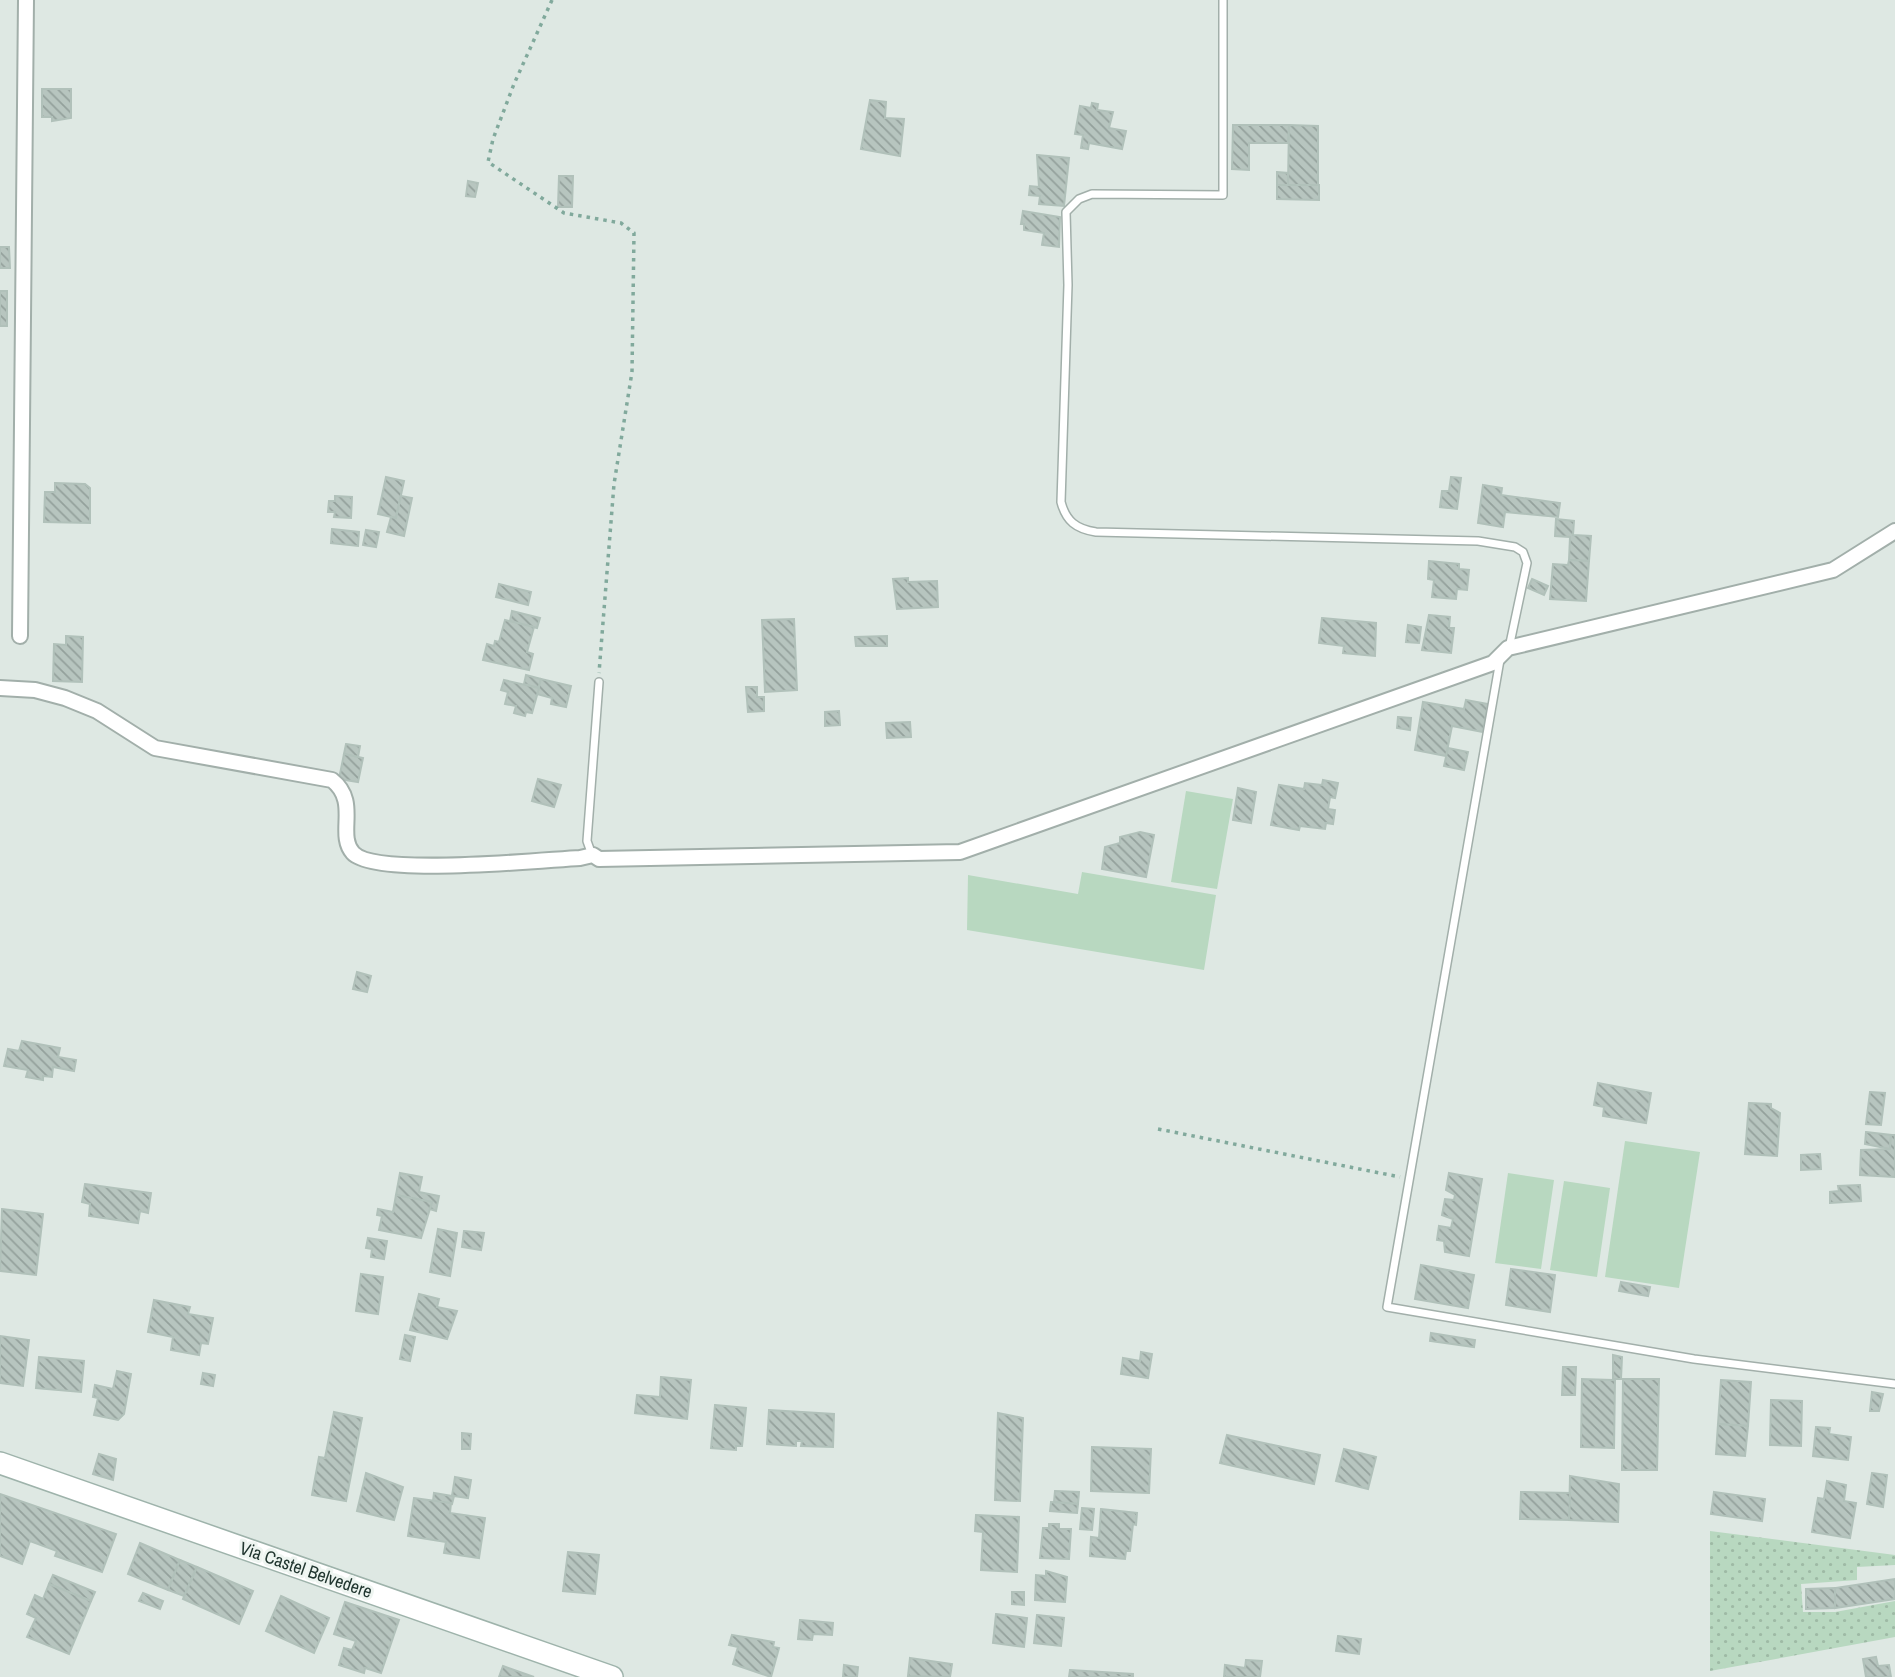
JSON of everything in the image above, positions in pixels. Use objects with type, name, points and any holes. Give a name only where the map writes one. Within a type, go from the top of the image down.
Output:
[{"type":"street","points":[[20,636],[26,0]]},
{"type":"street","points":[[0,688],[34,690],[65,698],[97,711],[155,748],[332,780],[342,788],[348,809],[347,841],[351,850],[369,862],[420,866],[580,859],[593,855],[599,859],[960,852],[1493,663],[1504,652],[1833,570],[1895,531]]},
{"type":"street","name":"Via Castel Belvedere","points":[[0,1463],[612,1677]]},
{"type":"lane","points":[[1223,0],[1223,195],[1092,194],[1079,199],[1066,212],[1068,285],[1061,502],[1065,516],[1084,530],[1096,532],[1478,541],[1515,547],[1523,552],[1527,563],[1504,652],[1387,1307],[1694,1359],[1895,1384]]},
{"type":"lane","points":[[593,855],[587,841],[599,682]]},
{"type":"path","points":[[552,0],[514,84],[493,139],[488,162],[564,213],[621,223],[634,233],[632,372],[614,484],[599,682]]},
{"type":"path","points":[[1158,1129],[1409,1178]]},
{"type":"green space","points":[[1186,791],[1233,799],[1217,889],[1171,882]]},
{"type":"green space","points":[[1082,872],[1216,895],[1204,970],[967,930],[968,875],[1078,894]]},
{"type":"green space","points":[[1625,1141],[1700,1152],[1679,1288],[1605,1277]]},
{"type":"green space","points":[[1508,1173],[1554,1180],[1541,1269],[1495,1263]]},
{"type":"green space","points":[[1564,1181],[1610,1188],[1597,1277],[1550,1270]]},
{"type":"green space","points":[[1710,1531],[1895,1555],[1895,1565],[1857,1567],[1857,1580],[1801,1584],[1803,1612],[1835,1612],[1895,1601],[1895,1637],[1710,1671]]},
{"type":"building","points":[[42,89],[71,89],[71,118],[52,121],[52,117],[42,117]]},
{"type":"building","points":[[870,100],[886,102],[885,118],[904,119],[900,156],[861,149]]},
{"type":"building","points":[[1092,103],[1098,104],[1097,110],[1113,112],[1109,128],[1126,131],[1122,149],[1089,143],[1088,149],[1081,148],[1083,135],[1075,134],[1080,106],[1091,108]]},
{"type":"building","points":[[1233,125],[1289,125],[1288,143],[1249,143],[1249,170],[1232,169]]},
{"type":"building","points":[[1289,125],[1318,126],[1318,185],[1288,185]]},
{"type":"building","points":[[1037,155],[1069,158],[1064,206],[1039,204],[1040,196],[1029,195],[1030,186],[1039,187]]},
{"type":"building","points":[[1277,172],[1288,173],[1288,185],[1277,185]]},
{"type":"building","points":[[559,176],[573,176],[572,207],[558,207]]},
{"type":"building","points":[[468,181],[478,183],[475,197],[466,196]]},
{"type":"building","points":[[1277,185],[1319,185],[1319,200],[1277,199]]},
{"type":"building","points":[[1023,211],[1060,217],[1059,247],[1042,245],[1044,233],[1024,230],[1024,224],[1021,224]]},
{"type":"building","points":[[0,247],[9,247],[10,268],[0,268]]},
{"type":"building","points":[[0,291],[7,291],[7,326],[0,326]]},
{"type":"building","points":[[386,477],[404,481],[396,518],[378,514]]},
{"type":"building","points":[[1451,477],[1461,478],[1457,509],[1440,507],[1442,491],[1449,491]]},
{"type":"building","points":[[55,483],[85,484],[90,488],[90,523],[44,522],[45,492],[55,492]]},
{"type":"building","points":[[1483,485],[1502,488],[1501,495],[1560,503],[1558,517],[1505,512],[1503,527],[1478,523]]},
{"type":"building","points":[[335,496],[352,497],[351,518],[334,517],[335,512],[328,512],[329,501],[335,501]]},
{"type":"building","points":[[401,496],[412,498],[404,536],[387,532],[391,517],[396,518]]},
{"type":"building","points":[[1556,519],[1574,521],[1573,535],[1591,536],[1589,561],[1569,560],[1570,537],[1555,536]]},
{"type":"building","points":[[332,529],[359,532],[358,546],[331,543]]},
{"type":"building","points":[[366,530],[379,532],[376,547],[363,545]]},
{"type":"building","points":[[1569,560],[1589,561],[1586,601],[1550,599],[1553,564],[1568,565]]},
{"type":"building","points":[[1429,561],[1459,564],[1459,569],[1469,570],[1467,590],[1457,589],[1456,599],[1432,597],[1434,580],[1428,579]]},
{"type":"building","points":[[908,578],[908,582],[937,581],[938,607],[897,609],[893,579]]},
{"type":"building","points":[[1532,579],[1548,586],[1544,595],[1528,588]]},
{"type":"building","points":[[499,584],[531,592],[528,605],[496,597]]},
{"type":"building","points":[[512,611],[540,618],[537,628],[510,621]]},
{"type":"building","points":[[1429,615],[1450,617],[1449,628],[1454,628],[1451,653],[1422,650]]},
{"type":"building","points":[[1322,618],[1376,623],[1375,656],[1343,653],[1344,646],[1319,643]]},
{"type":"building","points":[[794,619],[797,690],[765,692],[762,620]]},
{"type":"building","points":[[505,620],[534,627],[527,652],[533,654],[529,670],[483,660],[487,644],[494,646],[495,641],[499,642]]},
{"type":"building","points":[[1408,625],[1421,627],[1419,643],[1406,642]]},
{"type":"building","points":[[66,636],[83,637],[82,682],[53,681],[54,644],[66,645]]},
{"type":"building","points":[[887,636],[887,646],[856,646],[855,637]]},
{"type":"building","points":[[526,675],[541,679],[539,688],[524,684]]},
{"type":"building","points":[[541,679],[571,686],[566,707],[551,704],[552,698],[537,694]]},
{"type":"building","points":[[504,680],[539,688],[532,713],[526,712],[525,716],[514,713],[516,706],[505,704],[508,692],[501,690]]},
{"type":"building","points":[[746,687],[757,687],[757,697],[764,697],[764,711],[748,712]]},
{"type":"building","points":[[1466,700],[1488,704],[1483,732],[1452,726],[1446,756],[1415,750],[1423,702],[1464,709]]},
{"type":"building","points":[[839,711],[840,725],[825,726],[825,712]]},
{"type":"building","points":[[1398,717],[1411,718],[1410,730],[1397,728]]},
{"type":"building","points":[[910,722],[911,737],[887,738],[886,723]]},
{"type":"building","points":[[346,744],[360,746],[358,757],[344,754]]},
{"type":"building","points":[[1448,748],[1468,752],[1464,770],[1444,766]]},
{"type":"building","points":[[344,754],[363,758],[358,782],[339,779]]},
{"type":"building","points":[[538,779],[561,785],[554,807],[532,801]]},
{"type":"building","points":[[1323,780],[1338,783],[1335,798],[1330,797],[1328,809],[1335,810],[1333,824],[1326,823],[1325,829],[1300,826],[1299,830],[1271,825],[1279,785],[1304,789],[1305,783],[1322,785]]},
{"type":"building","points":[[1238,788],[1256,792],[1251,823],[1233,820]]},
{"type":"building","points":[[1140,832],[1154,835],[1146,877],[1102,869],[1105,847],[1120,843],[1120,837]]},
{"type":"building","points":[[357,972],[371,976],[367,992],[353,989]]},
{"type":"building","points":[[22,1041],[60,1048],[58,1057],[76,1060],[74,1071],[53,1067],[52,1077],[43,1076],[43,1080],[26,1077],[28,1070],[4,1066],[8,1049],[19,1051]]},
{"type":"building","points":[[1598,1083],[1651,1093],[1646,1123],[1603,1116],[1604,1107],[1594,1105]]},
{"type":"building","points":[[1870,1092],[1885,1093],[1881,1125],[1866,1124]]},
{"type":"building","points":[[1749,1103],[1771,1104],[1771,1108],[1780,1113],[1777,1156],[1745,1154]]},
{"type":"building","points":[[1866,1132],[1891,1135],[1890,1149],[1865,1144]]},
{"type":"building","points":[[1891,1135],[1895,1135],[1895,1177],[1860,1175],[1861,1150],[1890,1149]]},
{"type":"building","points":[[1820,1154],[1821,1169],[1801,1170],[1801,1155]]},
{"type":"building","points":[[400,1173],[422,1177],[419,1192],[439,1196],[436,1211],[430,1209],[432,1202],[396,1195]]},
{"type":"building","points":[[1449,1173],[1482,1179],[1469,1256],[1445,1252],[1444,1241],[1437,1240],[1439,1226],[1451,1228],[1453,1219],[1442,1215],[1445,1199],[1454,1200],[1455,1195],[1446,1190]]},
{"type":"building","points":[[85,1184],[151,1193],[148,1213],[140,1211],[138,1223],[89,1216],[90,1204],[82,1202]]},
{"type":"building","points":[[1860,1185],[1861,1201],[1830,1203],[1830,1192],[1839,1191],[1838,1186]]},
{"type":"building","points":[[396,1195],[432,1202],[421,1238],[379,1230],[382,1216],[377,1215],[378,1209],[393,1212]]},
{"type":"building","points":[[2,1209],[43,1214],[36,1275],[0,1271]]},
{"type":"building","points":[[438,1229],[457,1233],[450,1276],[430,1272]]},
{"type":"building","points":[[464,1231],[484,1233],[481,1250],[462,1247]]},
{"type":"building","points":[[368,1238],[387,1241],[384,1259],[371,1257],[372,1249],[366,1248]]},
{"type":"building","points":[[1421,1265],[1474,1275],[1468,1308],[1415,1299]]},
{"type":"building","points":[[1511,1269],[1555,1275],[1550,1312],[1506,1305]]},
{"type":"building","points":[[361,1274],[383,1277],[378,1314],[356,1311]]},
{"type":"building","points":[[1621,1282],[1650,1287],[1648,1296],[1619,1291]]},
{"type":"building","points":[[419,1294],[439,1299],[437,1307],[457,1311],[447,1339],[410,1330]]},
{"type":"building","points":[[154,1300],[190,1307],[188,1314],[213,1318],[208,1344],[201,1343],[199,1355],[171,1350],[173,1337],[148,1332]]},
{"type":"building","points":[[1431,1333],[1475,1340],[1474,1347],[1430,1341]]},
{"type":"building","points":[[405,1335],[415,1337],[410,1361],[400,1359]]},
{"type":"building","points":[[0,1336],[29,1340],[23,1386],[0,1383]]},
{"type":"building","points":[[1141,1352],[1152,1354],[1148,1378],[1121,1374],[1123,1358],[1140,1361]]},
{"type":"building","points":[[1613,1355],[1622,1357],[1621,1379],[1615,1379],[1614,1448],[1581,1447],[1582,1379],[1613,1380]]},
{"type":"building","points":[[39,1357],[84,1361],[81,1392],[36,1388]]},
{"type":"building","points":[[1563,1367],[1576,1367],[1575,1395],[1562,1395]]},
{"type":"building","points":[[117,1371],[131,1374],[124,1414],[118,1420],[94,1415],[98,1398],[93,1397],[95,1385],[113,1389]]},
{"type":"building","points":[[203,1373],[215,1375],[213,1386],[201,1384]]},
{"type":"building","points":[[661,1377],[691,1380],[687,1419],[635,1413],[637,1395],[660,1397]]},
{"type":"building","points":[[1623,1379],[1659,1379],[1657,1470],[1622,1470]]},
{"type":"building","points":[[1721,1380],[1751,1382],[1748,1426],[1718,1424]]},
{"type":"building","points":[[1872,1392],[1883,1394],[1879,1411],[1870,1411]]},
{"type":"building","points":[[1771,1400],[1802,1401],[1801,1446],[1770,1445]]},
{"type":"building","points":[[715,1405],[746,1408],[742,1446],[736,1446],[736,1450],[711,1448]]},
{"type":"building","points":[[769,1410],[834,1414],[833,1447],[801,1446],[802,1441],[796,1441],[796,1446],[767,1444]]},
{"type":"building","points":[[334,1412],[362,1418],[346,1501],[312,1495],[319,1457],[325,1458]]},
{"type":"building","points":[[998,1413],[1023,1418],[1020,1501],[995,1500]]},
{"type":"building","points":[[1718,1424],[1748,1426],[1745,1456],[1716,1454]]},
{"type":"building","points":[[1816,1427],[1830,1428],[1829,1434],[1851,1437],[1848,1460],[1813,1456]]},
{"type":"building","points":[[462,1433],[471,1434],[470,1449],[462,1449]]},
{"type":"building","points":[[1227,1435],[1320,1455],[1314,1484],[1220,1463]]},
{"type":"building","points":[[1092,1447],[1151,1449],[1149,1493],[1091,1491]]},
{"type":"building","points":[[1344,1449],[1376,1457],[1368,1489],[1336,1481]]},
{"type":"building","points":[[99,1454],[116,1459],[113,1480],[93,1474]]},
{"type":"building","points":[[366,1473],[403,1487],[394,1520],[357,1511]]},
{"type":"building","points":[[1872,1473],[1887,1475],[1883,1507],[1867,1504]]},
{"type":"building","points":[[1570,1476],[1619,1484],[1618,1522],[1569,1520]]},
{"type":"building","points":[[455,1477],[471,1480],[468,1498],[454,1496],[452,1504],[433,1501],[434,1493],[452,1496]]},
{"type":"building","points":[[1827,1481],[1846,1485],[1844,1501],[1856,1503],[1850,1538],[1812,1532],[1818,1498],[1824,1499]]},
{"type":"building","points":[[1055,1491],[1079,1492],[1078,1504],[1054,1502]]},
{"type":"building","points":[[1521,1492],[1570,1493],[1569,1520],[1520,1519]]},
{"type":"building","points":[[1714,1492],[1765,1499],[1762,1521],[1711,1514]]},
{"type":"building","points":[[0,1494],[116,1534],[102,1572],[55,1556],[57,1551],[30,1541],[22,1564],[0,1556]]},
{"type":"building","points":[[414,1498],[451,1503],[450,1513],[485,1518],[479,1558],[444,1553],[446,1542],[408,1536]]},
{"type":"building","points":[[1051,1502],[1078,1504],[1077,1513],[1050,1511]]},
{"type":"building","points":[[1082,1508],[1094,1509],[1092,1530],[1080,1529]]},
{"type":"building","points":[[1101,1509],[1137,1513],[1130,1551],[1126,1551],[1125,1559],[1090,1556],[1091,1537],[1099,1538]]},
{"type":"building","points":[[976,1515],[1019,1517],[1017,1572],[981,1570],[983,1532],[975,1531]]},
{"type":"building","points":[[1049,1524],[1059,1524],[1059,1529],[1071,1529],[1069,1559],[1040,1558],[1043,1528],[1049,1528]]},
{"type":"building","points":[[140,1543],[180,1560],[168,1590],[128,1574]]},
{"type":"building","points":[[568,1552],[599,1555],[595,1594],[563,1591]]},
{"type":"building","points":[[180,1560],[197,1567],[184,1596],[168,1590]]},
{"type":"building","points":[[197,1567],[253,1591],[239,1624],[183,1599]]},
{"type":"building","points":[[1046,1571],[1067,1577],[1065,1602],[1035,1600],[1036,1575],[1046,1576]]},
{"type":"building","points":[[53,1575],[95,1592],[91,1601],[49,1584]]},
{"type":"building","points":[[1895,1579],[1895,1599],[1835,1608],[1835,1588]]},
{"type":"building","points":[[49,1584],[91,1601],[69,1654],[27,1637],[36,1618],[27,1614],[35,1595],[43,1599]]},
{"type":"building","points":[[1835,1588],[1835,1608],[1806,1609],[1806,1589]]},
{"type":"building","points":[[1012,1592],[1024,1592],[1024,1605],[1012,1604]]},
{"type":"building","points":[[143,1593],[163,1601],[160,1609],[139,1601]]},
{"type":"building","points":[[281,1596],[329,1618],[314,1653],[266,1631]]},
{"type":"building","points":[[345,1602],[399,1620],[381,1673],[365,1668],[364,1673],[339,1665],[344,1648],[352,1650],[356,1641],[334,1634]]},
{"type":"building","points":[[996,1614],[1027,1618],[1024,1647],[993,1643]]},
{"type":"building","points":[[1037,1615],[1064,1618],[1061,1646],[1034,1643]]},
{"type":"building","points":[[800,1620],[833,1623],[832,1635],[813,1634],[812,1640],[798,1639]]},
{"type":"building","points":[[732,1635],[774,1642],[773,1647],[779,1648],[771,1677],[733,1664],[738,1647],[729,1645]]},
{"type":"building","points":[[1338,1636],[1361,1639],[1359,1654],[1336,1651]]},
{"type":"building","points":[[1876,1657],[1878,1666],[1889,1665],[1891,1677],[1866,1677],[1863,1659]]},
{"type":"building","points":[[910,1658],[952,1664],[950,1677],[908,1676]]},
{"type":"building","points":[[1246,1660],[1262,1661],[1260,1677],[1224,1677],[1225,1665],[1245,1668]]},
{"type":"building","points":[[844,1665],[858,1667],[857,1677],[843,1677]]},
{"type":"building","points":[[503,1666],[534,1677],[499,1677]]},
{"type":"building","points":[[1070,1670],[1133,1674],[1133,1677],[1069,1677]]}]
